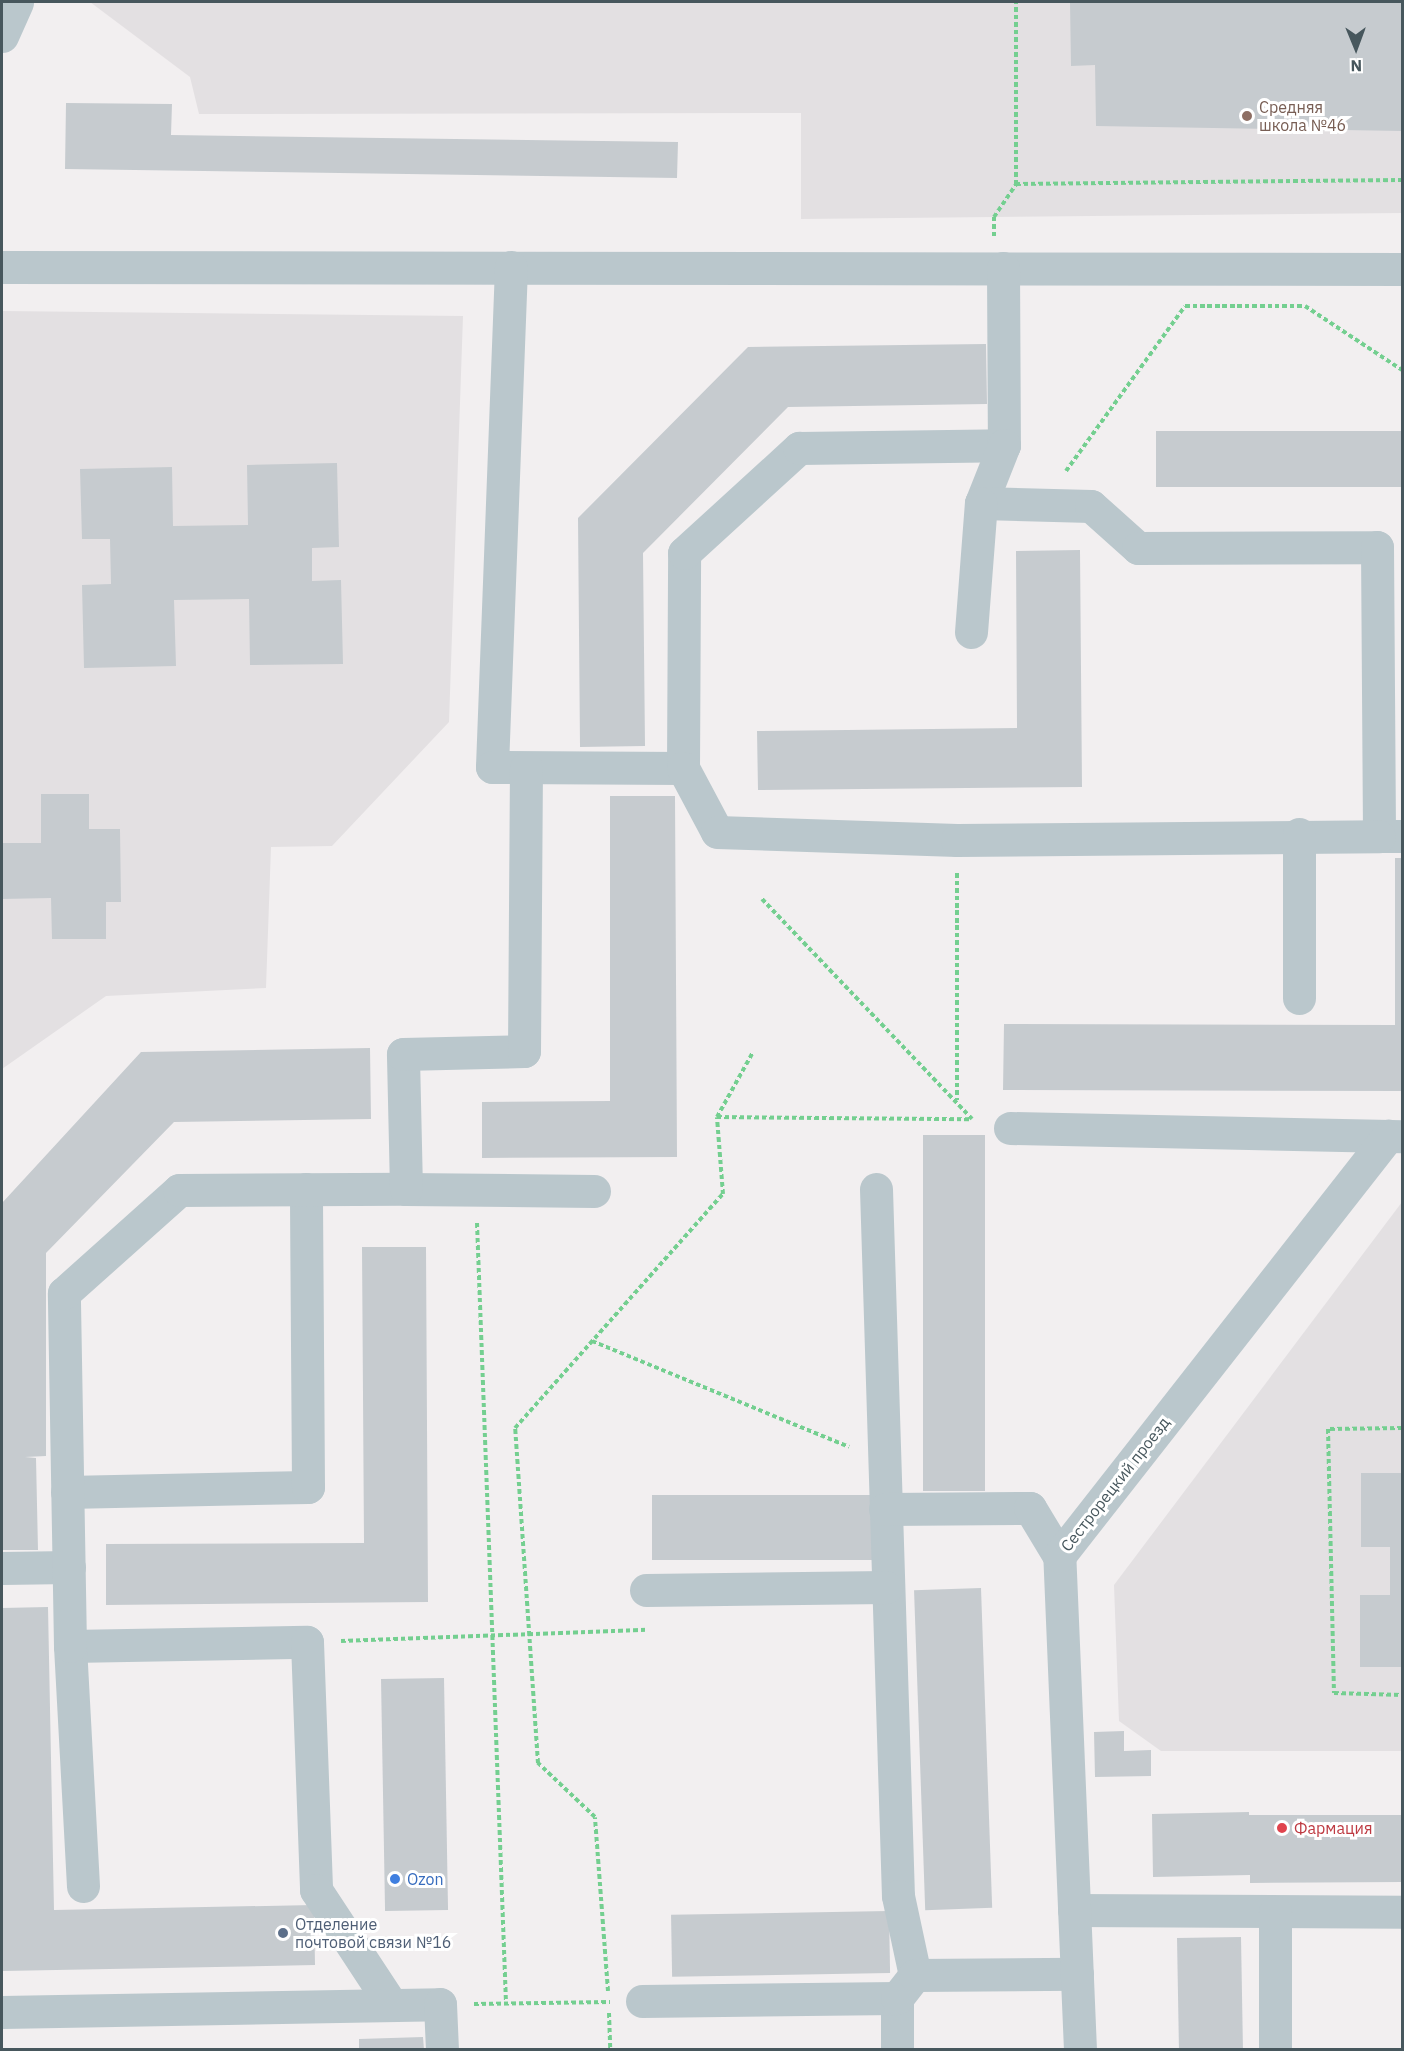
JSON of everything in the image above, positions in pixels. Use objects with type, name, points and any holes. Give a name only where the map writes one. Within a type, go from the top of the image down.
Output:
[{"type":"street","points":[[2,36],[17,2]]},
{"type":"street","points":[[2,267],[1402,269]]},
{"type":"street","points":[[511,267],[492,767],[683,768]]},
{"type":"street","points":[[971,632],[981,503],[1004,445],[1003,268]]},
{"type":"street","points":[[981,503],[1091,506],[1138,548],[1377,547],[1391,836],[1299,834],[957,840],[717,832],[683,768],[684,553],[799,448],[1004,445]]},
{"type":"street","points":[[406,1189],[403,1054],[525,1051],[526,768]]},
{"type":"street","points":[[1299,834],[1299,998]]},
{"type":"street","points":[[1010,1128],[1395,1136]]},
{"type":"street","name":"Сестрорецкий проезд","points":[[1080,2049],[1059,1556],[1395,1136]]},
{"type":"street","points":[[67,1492],[308,1487],[306,1189]]},
{"type":"street","points":[[876,1189],[886,1587],[898,1896],[906,1986],[897,2049]]},
{"type":"street","points":[[83,1886],[70,1646],[64,1293],[179,1190],[594,1191]]},
{"type":"street","points":[[885,1509],[1030,1508],[1059,1556]]},
{"type":"street","points":[[2,1568],[69,1567]]},
{"type":"street","points":[[646,1590],[886,1587]]},
{"type":"street","points":[[70,1646],[307,1642],[316,1890],[391,2004]]},
{"type":"street","points":[[1074,1910],[1402,1912]]},
{"type":"street","points":[[1275,1912],[1275,2049]]},
{"type":"street","points":[[642,2001],[1077,1974]]},
{"type":"street","points":[[2,2012],[440,2004],[442,2049]]},
{"type":"path","points":[[1003,268],[994,244],[994,217],[1016,184],[1016,2]]},
{"type":"path","points":[[1016,184],[1402,180]]},
{"type":"path","points":[[1260,306],[1261,268]]},
{"type":"path","points":[[1041,505],[1185,306],[1305,306],[1402,370]]},
{"type":"path","points":[[957,840],[957,1100]]},
{"type":"path","points":[[762,900],[957,1100],[972,1119]]},
{"type":"path","points":[[610,2049],[609,2002],[595,1817],[538,1763],[515,1428],[723,1194],[717,1117],[753,1052]]},
{"type":"path","points":[[717,1117],[972,1119],[1010,1128]]},
{"type":"path","points":[[476,1189],[506,2004]]},
{"type":"path","points":[[592,1341],[884,1461]]},
{"type":"path","points":[[1402,1428],[1328,1429],[1334,1694],[1402,1695]]},
{"type":"path","points":[[307,1642],[647,1630]]},
{"type":"path","points":[[440,2004],[642,2001]]},
{"type":"shaded area","points":[[90,2],[1402,2],[1402,213],[801,219],[801,113],[199,114],[190,77]]},
{"type":"shaded area","points":[[2,311],[463,316],[449,722],[332,846],[271,847],[266,988],[106,996],[2,1069]]},
{"type":"shaded area","points":[[1402,1202],[1402,1751],[1161,1751],[1119,1721],[1114,1585]]},
{"type":"building","points":[[1070,2],[1402,2],[1402,131],[1096,126],[1095,65],[1071,66]]},
{"type":"building","points":[[66,103],[172,104],[171,135],[678,142],[677,178],[65,169]]},
{"type":"building","points":[[986,344],[987,404],[788,407],[643,553],[645,746],[580,747],[578,518],[748,347]]},
{"type":"building","points":[[1156,431],[1402,431],[1402,487],[1156,487]]},
{"type":"building","points":[[337,463],[339,547],[312,548],[312,581],[341,580],[343,664],[250,665],[249,599],[174,600],[176,666],[84,668],[82,585],[111,584],[110,539],[82,539],[80,469],[172,467],[173,526],[248,525],[247,465]]},
{"type":"building","points":[[1080,550],[1082,787],[758,790],[757,731],[1017,728],[1016,551]]},
{"type":"building","points":[[41,794],[89,794],[89,829],[120,829],[121,902],[106,902],[106,939],[52,939],[51,898],[2,899],[2,843],[41,843]]},
{"type":"building","points":[[610,796],[675,796],[677,1157],[482,1158],[482,1102],[610,1101]]},
{"type":"building","points":[[1395,858],[1402,858],[1402,1091],[1003,1090],[1004,1024],[1395,1025]]},
{"type":"building","points":[[370,1048],[371,1119],[174,1122],[46,1253],[46,1456],[25,1457],[36,1458],[38,1550],[2,1550],[2,1203],[141,1052]]},
{"type":"building","points":[[923,1135],[985,1135],[985,1491],[923,1491]]},
{"type":"building","points":[[362,1247],[426,1247],[428,1602],[106,1605],[106,1544],[364,1543]]},
{"type":"building","points":[[1361,1473],[1402,1473],[1402,1667],[1360,1667],[1360,1595],[1390,1595],[1390,1547],[1361,1547]]},
{"type":"building","points":[[652,1495],[874,1495],[874,1560],[652,1560]]},
{"type":"building","points":[[981,1588],[992,1908],[925,1910],[914,1590]]},
{"type":"building","points":[[48,1607],[54,1910],[314,1905],[315,1965],[3,1971],[2,1608]]},
{"type":"building","points":[[444,1678],[448,1910],[385,1911],[381,1679]]},
{"type":"building","points":[[1124,1731],[1124,1751],[1151,1750],[1151,1776],[1095,1777],[1094,1732]]},
{"type":"building","points":[[1249,1812],[1249,1815],[1402,1815],[1402,1882],[1250,1883],[1250,1875],[1153,1877],[1152,1814]]},
{"type":"building","points":[[889,1911],[890,1973],[672,1977],[671,1915]]},
{"type":"building","points":[[1241,1937],[1243,2050],[1179,2050],[1177,1938]]},
{"type":"building","points":[[423,2037],[424,2050],[359,2050],[359,2039]]},
{"type":"place","name":"Средняя школа №46","points":[[1247,116]]},
{"type":"place","name":"Фармация","points":[[1282,1828]]},
{"type":"place","name":"Ozon","points":[[395,1879]]},
{"type":"place","name":"Отделение почтовой связи №16","points":[[283,1933]]}]
